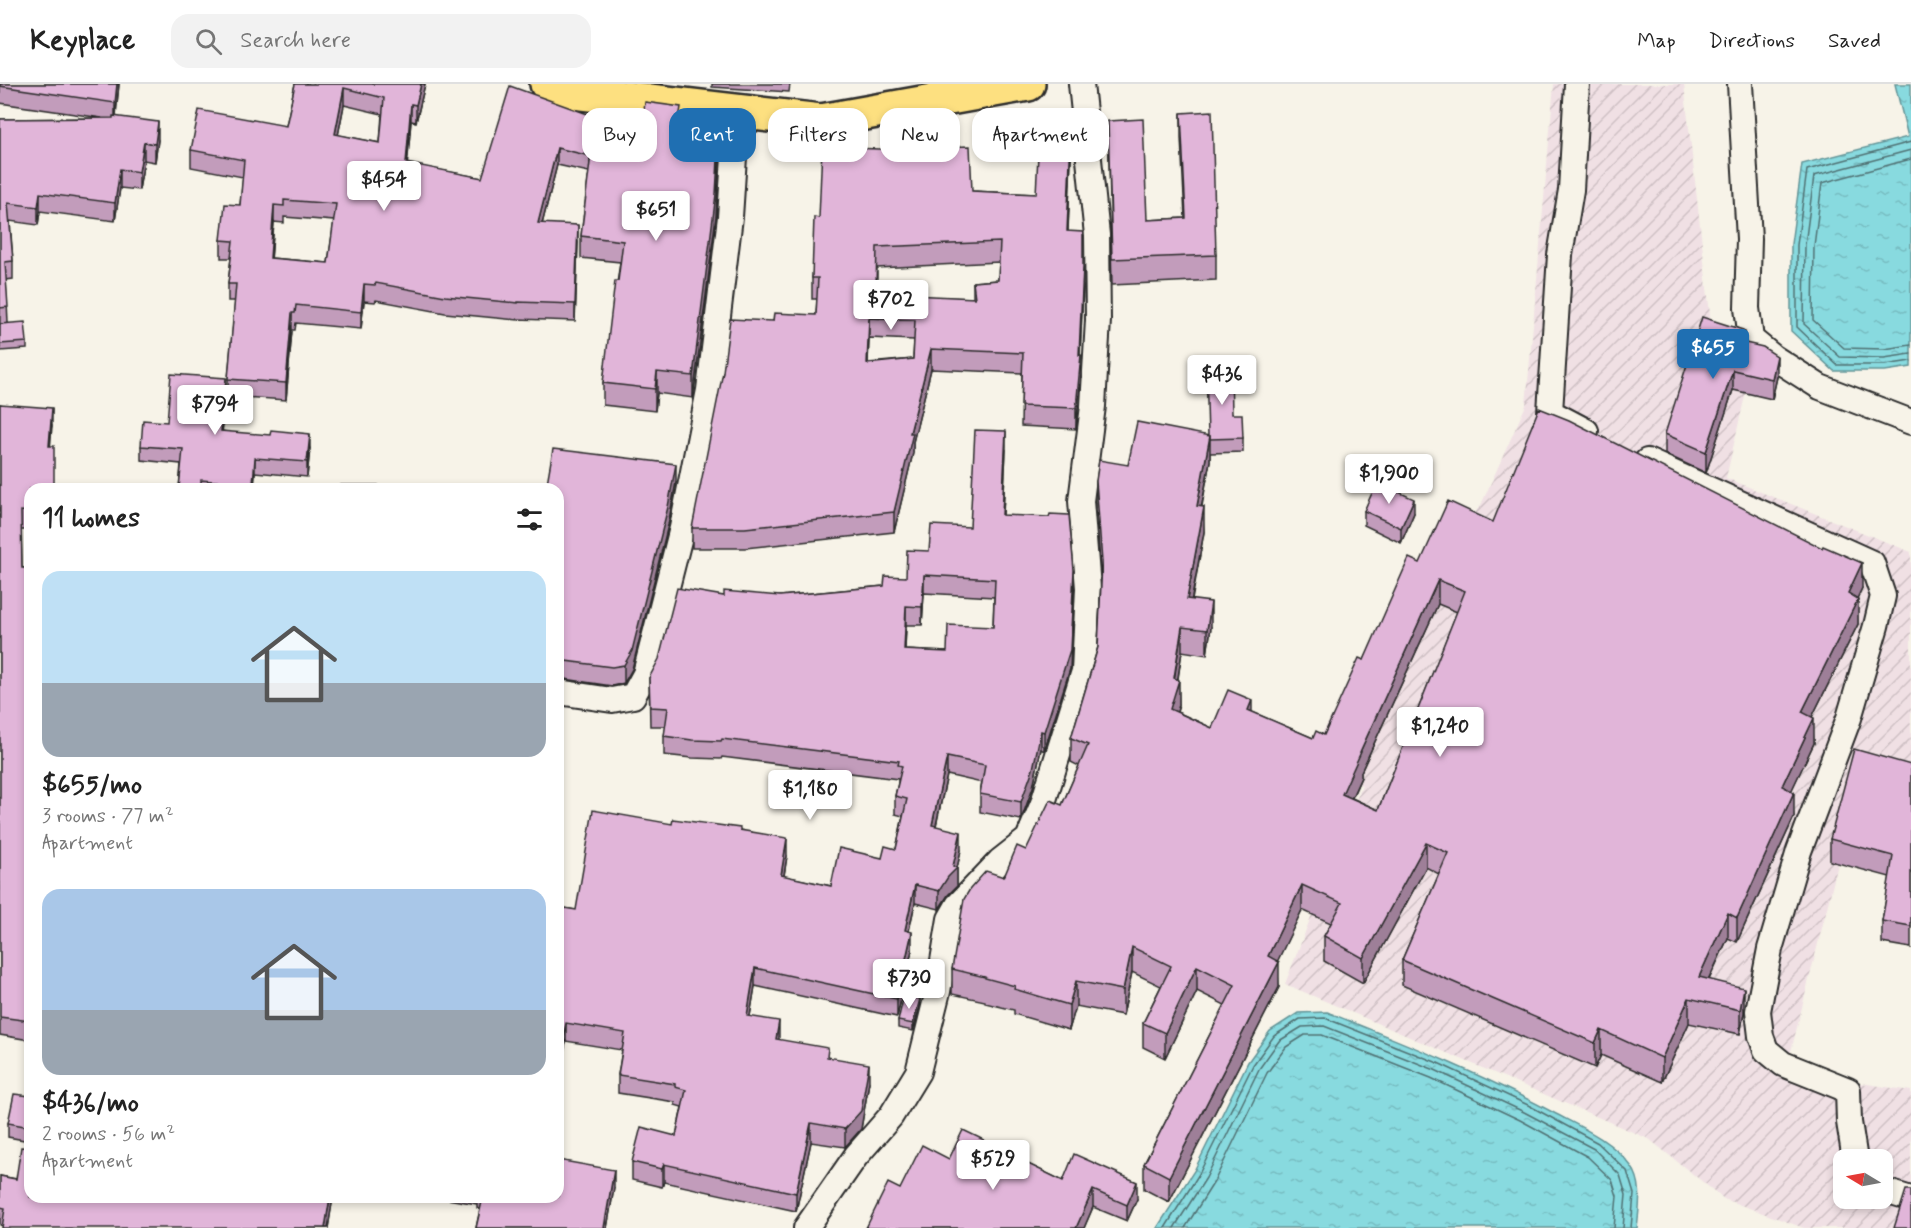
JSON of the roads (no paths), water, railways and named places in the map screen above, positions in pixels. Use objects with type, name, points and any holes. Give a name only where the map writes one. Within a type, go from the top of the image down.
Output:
[{"type":"highway","points":[[547,84],[573,92],[704,108]]},
{"type":"highway","points":[[756,114],[821,121],[1028,84]]},
{"type":"street","points":[[806,1228],[856,1156],[891,1116],[918,1072],[938,991],[950,919],[958,905],[972,890],[1000,861],[1028,838],[1043,803],[1084,671],[1088,588],[1082,501],[1094,406],[1098,320],[1097,235],[1081,84]]},
{"type":"street","points":[[1577,84],[1570,190],[1560,255],[1550,412],[1616,447],[1872,562],[1883,596],[1849,718],[1799,851],[1770,949],[1758,1011],[1761,1036],[1766,1050],[1783,1064],[1848,1090],[1849,1122],[1853,1149]]},
{"type":"street","points":[[1740,84],[1748,227],[1747,308],[1751,339],[1773,357],[1820,387],[1911,422]]},
{"type":"street","points":[[564,693],[612,700],[633,696],[645,674],[682,528],[710,390],[730,217],[734,162]]},
{"type":"street","points":[[1893,1193],[1911,1199]]},
{"type":"water","points":[[1895,84],[1911,84],[1911,367],[1885,371],[1834,371],[1791,331],[1791,244],[1802,164],[1908,137]]},
{"type":"water","points":[[1327,1012],[1471,1072],[1528,1099],[1606,1142],[1631,1166],[1638,1180],[1640,1196],[1637,1228],[1157,1228],[1194,1171],[1248,1062],[1270,1031],[1298,1013]]}]
